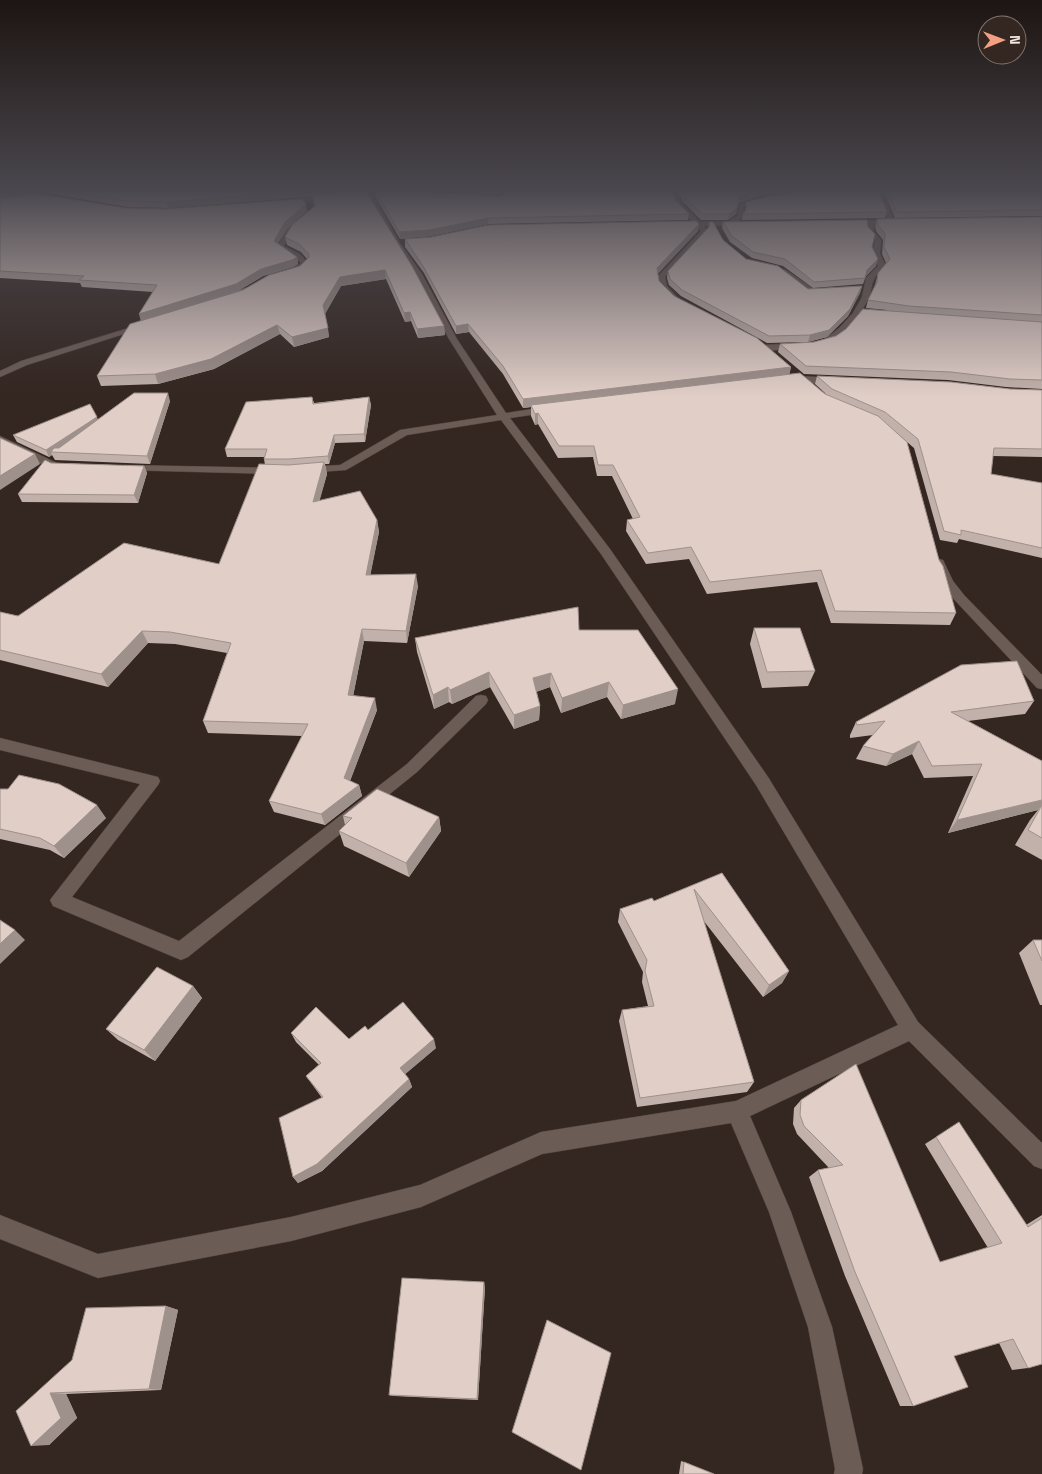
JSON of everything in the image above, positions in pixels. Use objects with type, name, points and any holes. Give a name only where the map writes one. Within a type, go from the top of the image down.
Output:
[{"type":"street","points":[[282,276],[296,271],[305,264],[302,259]]},
{"type":"street","points":[[410,259],[453,339],[502,415],[606,552],[762,782],[911,1029],[1042,1158]]},
{"type":"street","points":[[677,259],[661,277],[663,287],[676,300],[685,304]]},
{"type":"street","points":[[814,345],[824,344],[843,331],[858,310],[869,288],[870,278],[882,266],[878,259]]},
{"type":"street","points":[[767,266],[779,269],[810,292],[820,291]]},
{"type":"street","points":[[859,289],[869,288]]},
{"type":"street","points":[[858,310],[868,312]]},
{"type":"street","points":[[0,374],[24,363],[150,324]]},
{"type":"street","points":[[777,359],[762,345],[804,345]]},
{"type":"street","points":[[789,370],[813,390]]},
{"type":"street","points":[[779,381],[799,379],[847,382]]},
{"type":"street","points":[[112,467],[287,471],[342,468],[404,432],[502,415],[562,408]]},
{"type":"street","points":[[0,440],[55,466],[74,466]]},
{"type":"street","points":[[936,552],[941,571],[954,592],[1027,665],[1042,684]]},
{"type":"street","points":[[1027,665],[1042,666]]},
{"type":"street","points":[[0,744],[152,782],[59,900],[181,951],[412,768],[481,700]]},
{"type":"street","points":[[0,1227],[98,1266],[291,1229],[422,1196],[541,1143],[737,1111],[911,1029]]},
{"type":"street","points":[[737,1111],[780,1212],[820,1327],[849,1469],[848,1474]]},
{"type":"building","points":[[0,259],[294,259],[261,269],[236,284],[139,314],[157,285],[79,280],[84,276],[0,271]]},
{"type":"building","points":[[307,259],[408,259],[444,326],[417,329],[410,312],[404,313],[385,270],[340,277],[323,305],[328,328],[292,337],[277,325],[211,359],[155,374],[97,376],[130,324],[243,290],[269,275],[300,266]]},
{"type":"building","points":[[418,259],[666,259],[657,268],[659,281],[674,296],[757,338],[791,367],[523,399],[503,366],[468,324],[456,326]]},
{"type":"building","points":[[679,259],[746,259],[778,266],[808,289],[862,286],[850,309],[829,330],[810,335],[769,336],[682,290],[670,279],[668,271]]},
{"type":"building","points":[[785,259],[878,259],[867,270],[865,278],[814,282]]},
{"type":"building","points":[[890,259],[1042,259],[1042,315],[909,306],[868,300],[877,282],[878,273]]},
{"type":"building","points":[[863,309],[1042,322],[1042,380],[1010,379],[951,372],[806,366],[780,344],[814,342],[836,336],[846,329]]},
{"type":"building","points":[[800,373],[825,394],[878,416],[907,442],[939,560],[943,566],[956,613],[835,611],[821,570],[710,582],[691,547],[648,553],[627,520],[640,517],[613,465],[598,465],[594,446],[559,446],[538,413],[535,414],[531,405]]},
{"type":"building","points":[[817,376],[951,382],[1010,389],[1042,390],[1042,449],[994,448],[991,474],[1042,483],[1042,548],[961,530],[961,535],[944,531],[918,439],[885,412],[832,389]]},
{"type":"building","points":[[134,393],[168,393],[147,456],[51,452],[54,448],[59,448]]},
{"type":"building","points":[[312,397],[313,404],[369,397],[364,434],[334,435],[328,456],[264,459],[267,449],[225,449],[246,402]]},
{"type":"building","points":[[90,404],[97,417],[46,450],[13,435]]},
{"type":"building","points":[[0,438],[35,454],[0,476]]},
{"type":"building","points":[[45,460],[51,463],[144,466],[134,495],[18,494]]},
{"type":"building","points":[[324,462],[313,502],[360,491],[377,520],[366,575],[416,574],[406,631],[362,629],[348,695],[375,698],[344,778],[359,785],[321,814],[269,801],[308,724],[203,721],[231,643],[170,632],[142,631],[101,674],[0,650],[0,612],[18,616],[124,543],[219,564],[259,464],[288,465]]},
{"type":"building","points":[[578,607],[579,630],[638,630],[678,689],[623,705],[609,682],[562,698],[551,673],[533,678],[540,706],[514,715],[489,672],[450,690],[448,687],[433,695],[415,638]]},
{"type":"building","points":[[754,628],[800,628],[815,671],[767,672]]},
{"type":"building","points":[[1017,661],[1034,701],[951,712],[1042,761],[1042,800],[957,820],[982,764],[932,766],[919,741],[893,754],[863,746],[885,721],[857,725],[856,722],[961,665]]},
{"type":"building","points":[[19,775],[59,784],[97,805],[54,846],[40,838],[0,829],[0,789],[8,789]]},
{"type":"building","points":[[377,789],[439,817],[406,863],[339,831],[352,818],[343,816]]},
{"type":"building","points":[[1042,805],[1042,838],[1028,830]]},
{"type":"building","points":[[722,873],[789,971],[769,985],[694,889],[754,1082],[640,1098],[622,1010],[654,1006],[645,971],[647,960],[620,909],[652,898],[654,901]]},
{"type":"building","points":[[0,920],[15,930],[0,944]]},
{"type":"building","points":[[1033,940],[1042,940],[1042,961]]},
{"type":"building","points":[[157,967],[193,986],[144,1050],[106,1029]]},
{"type":"building","points":[[403,1002],[434,1039],[400,1068],[409,1079],[317,1164],[293,1177],[279,1118],[323,1097],[306,1076],[321,1063],[291,1033],[316,1007],[349,1039],[365,1026],[368,1030]]},
{"type":"building","points":[[856,1064],[940,1262],[1002,1243],[936,1137],[959,1122],[1028,1227],[1042,1218],[1042,1364],[1028,1368],[1013,1339],[954,1356],[968,1387],[913,1406],[855,1272],[818,1170],[843,1165],[804,1126],[800,1115],[801,1100]]},
{"type":"building","points":[[402,1278],[484,1282],[477,1399],[389,1395]]},
{"type":"building","points":[[166,1306],[149,1389],[50,1393],[61,1418],[31,1446],[16,1411],[72,1360],[86,1308]]},
{"type":"building","points":[[547,1320],[611,1353],[581,1470],[512,1432]]},
{"type":"building","points":[[684,1462],[714,1474],[683,1474]]}]
